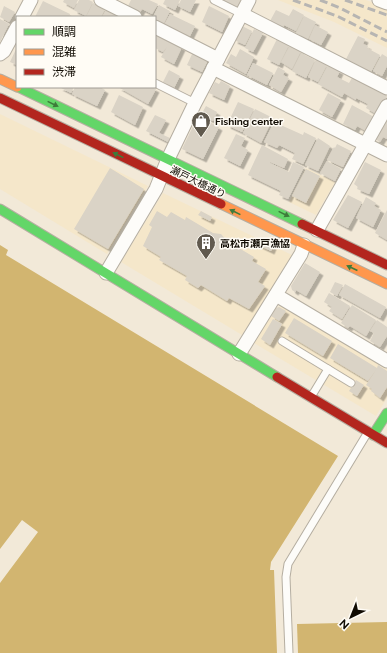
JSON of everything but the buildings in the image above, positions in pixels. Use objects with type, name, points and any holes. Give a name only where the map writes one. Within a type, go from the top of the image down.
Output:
[{"type":"street","points":[[24,16],[31,0]]},
{"type":"street","points":[[101,0],[133,16]]},
{"type":"street","points":[[106,273],[156,189],[168,159],[195,103],[249,0]]},
{"type":"street","points":[[379,0],[387,3]]},
{"type":"street","points":[[242,14],[387,88]]},
{"type":"street","points":[[156,28],[215,63],[387,155]]},
{"type":"street","points":[[0,54],[4,51],[16,29]]},
{"type":"street","name":"瀬戸大橋通り","points":[[0,79],[16,87]]},
{"type":"street","name":"瀬戸大橋通り","points":[[19,88],[387,265]]},
{"type":"street","name":"瀬戸大橋通り","points":[[0,98],[387,284]]},
{"type":"street","points":[[317,230],[387,106]]},
{"type":"street","points":[[0,209],[387,443]]},
{"type":"street","points":[[240,354],[304,245]]},
{"type":"street","points":[[276,294],[387,361]]},
{"type":"street","points":[[370,433],[387,413]]},
{"type":"lane","points":[[214,0],[242,14]]},
{"type":"lane","points":[[156,84],[195,103]]},
{"type":"lane","points":[[282,341],[351,383]]},
{"type":"lane","points":[[311,397],[328,369]]},
{"type":"lane","points":[[289,653],[286,576],[288,564],[370,433]]},
{"type":"shaded area","points":[[278,0],[366,0],[387,8],[387,48],[334,22]]},
{"type":"shaded area","points":[[0,114],[148,186],[107,254],[0,189]]},
{"type":"shaded area","points":[[306,168],[335,182],[316,215],[289,202]]},
{"type":"shaded area","points":[[163,193],[292,255],[242,335],[121,262]]},
{"type":"shaded area","points":[[0,245],[8,250],[6,255],[338,456],[271,562],[270,570],[274,570],[277,653],[0,653],[0,583],[38,532],[22,520],[0,549]]},
{"type":"shaded area","points":[[283,305],[387,368],[387,398],[376,416],[254,343],[276,308]]},
{"type":"shaded area","points":[[387,622],[387,653],[298,653],[297,624]]},
{"type":"railway","points":[[293,0],[337,16],[387,41]]},
{"type":"railway","points":[[320,0],[340,8],[387,32]]},
{"type":"railway","points":[[345,0],[387,15]]},
{"type":"traffic: fast","points":[[20,88],[302,224]]},
{"type":"traffic: fast","points":[[0,209],[277,377]]},
{"type":"traffic: fast","points":[[373,435],[387,413]]},
{"type":"traffic: slow","points":[[0,79],[16,87]]},
{"type":"traffic: slow","points":[[221,204],[387,284]]},
{"type":"traffic: jam","points":[[0,98],[221,204]]},
{"type":"traffic: jam","points":[[302,224],[387,265]]},
{"type":"traffic: jam","points":[[277,377],[387,443]]},
{"type":"place","name":"Fishing center","points":[[201,138]]},
{"type":"place","name":"高松市瀬戸漁協","points":[[206,260]]}]
